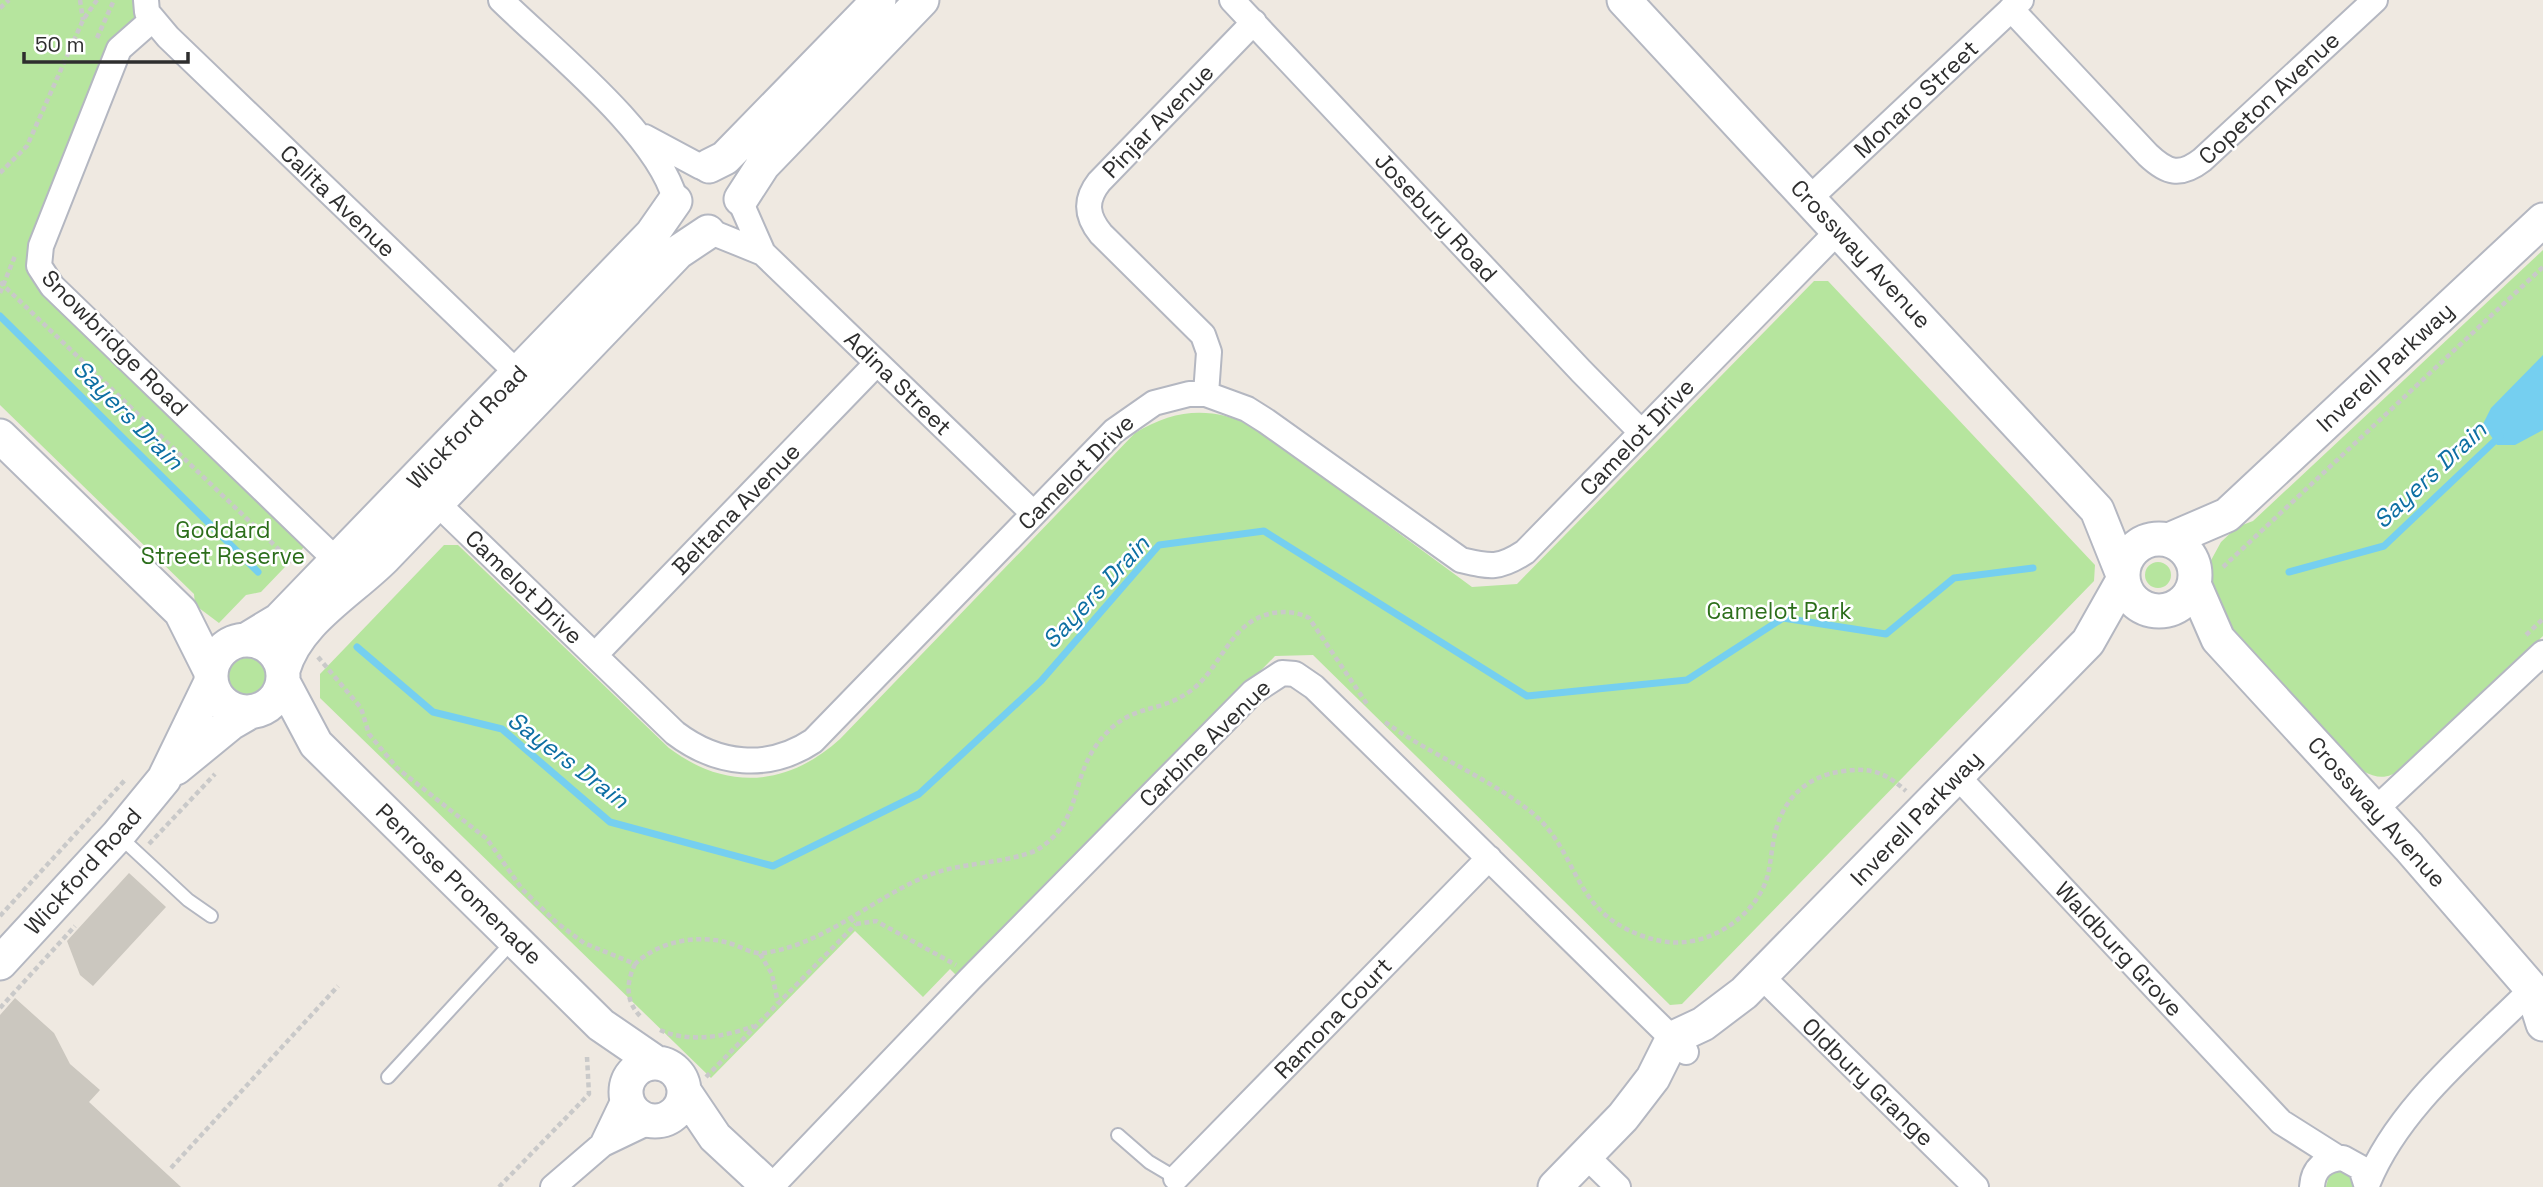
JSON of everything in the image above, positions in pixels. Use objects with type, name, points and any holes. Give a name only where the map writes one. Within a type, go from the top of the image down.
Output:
[{"type":"street","points":[[501,0],[638,132],[659,163],[677,211],[689,226],[709,232],[731,223],[763,165],[896,5]]},
{"type":"street","name":"Josebury Road","points":[[1232,0],[1642,432]]},
{"type":"street","name":"Copeton Avenue","points":[[2016,5],[2148,155],[2162,167],[2177,172],[2192,168],[2202,160],[2375,0]]},
{"type":"street","name":"Crossway Avenue","points":[[1634,3],[2097,510],[2123,578]]},
{"type":"street","points":[[675,200],[683,178],[725,158],[896,5]]},
{"type":"street","name":"Monaro Street","points":[[1810,198],[2016,5]]},
{"type":"street","name":"Snowbridge Road","points":[[155,19],[119,49],[111,76],[41,246],[38,260],[41,271],[52,286],[337,561]]},
{"type":"street","name":"Calita Avenue","points":[[155,19],[530,384]]},
{"type":"street","name":"Pinjar Avenue","points":[[1206,394],[1209,352],[1203,335],[1101,234],[1090,219],[1089,202],[1099,182],[1254,22]]},
{"type":"street","points":[[638,132],[705,166],[728,173],[740,189],[741,201]]},
{"type":"street","name":"Wickford Road","points":[[283,676],[298,638],[369,573],[437,503],[652,234],[675,200]]},
{"type":"street","name":"Adina Street","points":[[741,201],[763,253]]},
{"type":"street","name":"Inverell Parkway","points":[[2204,577],[2207,550],[2227,515],[2543,220]]},
{"type":"street","name":"Camelot Drive","points":[[437,503],[675,733],[697,748],[739,761],[786,755],[813,741],[829,726],[1034,513],[1135,413],[1171,397],[1206,394],[1247,409],[1461,560],[1490,567],[1506,564],[1525,552],[1839,230]]},
{"type":"street","name":"Adina Street","points":[[709,232],[763,253],[1034,513]]},
{"type":"street","name":"Wickford Road","points":[[245,640],[279,620],[337,561],[530,384],[678,252],[709,232]]},
{"type":"street","name":"Beltana Avenue","points":[[595,656],[877,363]]},
{"type":"street","points":[[0,436],[181,612],[268,647],[278,657],[283,676],[270,704],[251,712],[237,710],[225,704],[181,612]]},
{"type":"street","name":"Crossway Avenue","points":[[2097,510],[2166,540]]},
{"type":"street","name":"Inverell Parkway","points":[[2166,540],[2227,515]]},
{"type":"street","points":[[2166,540],[2178,544],[2204,577],[2182,602],[2160,611],[2135,602],[2123,578],[2124,563],[2140,544],[2166,540]]},
{"type":"street","name":"Crossway Avenue","points":[[2204,577],[2218,639]]},
{"type":"street","name":"Inverell Parkway","points":[[1679,1045],[1752,985],[2088,642],[2123,578]]},
{"type":"street","name":"Crossway Avenue","points":[[2160,611],[2218,639],[2376,809],[2537,991],[2543,1024]]},
{"type":"street","name":"Inverell Parkway","points":[[2088,642],[2160,611]]},
{"type":"street","points":[[211,677],[221,651],[245,640]]},
{"type":"street","points":[[2376,809],[2543,653]]},
{"type":"street","name":"Carbine Avenue","points":[[770,1187],[970,979],[1253,692],[1282,673],[1295,674],[1314,687],[1679,1045]]},
{"type":"street","name":"Penrose Promenade","points":[[283,676],[316,744]]},
{"type":"street","name":"Wickford Road","points":[[164,779],[211,677]]},
{"type":"street","name":"Wickford Road","points":[[0,963],[118,835],[164,779],[215,736],[251,712]]},
{"type":"street","name":"Penrose Promenade","points":[[251,712],[316,744],[601,1025],[655,1062]]},
{"type":"street","name":"Waldburg Grove","points":[[1957,776],[2281,1122],[2339,1158],[2359,1165],[2367,1186]]},
{"type":"street","name":"Ramona Court","points":[[1178,1182],[1489,858]]},
{"type":"street","name":"Oldbury Grange","points":[[1752,985],[1976,1187]]},
{"type":"street","points":[[2367,1186],[2377,1160],[2404,1119],[2537,991]]},
{"type":"street","name":"Penrose Promenade","points":[[601,1025],[617,1058],[626,1093]]},
{"type":"street","points":[[1555,1187],[1623,1117],[1679,1045]]},
{"type":"street","points":[[603,1144],[634,1071],[655,1062],[667,1065],[695,1084],[715,1137],[770,1187]]},
{"type":"street","points":[[553,1187],[603,1144],[677,1112],[695,1084]]},
{"type":"street","points":[[626,1093],[636,1114],[715,1137]]},
{"type":"street","points":[[2312,1185],[2315,1174],[2323,1163],[2339,1158],[2404,1119]]},
{"type":"street","name":"Waldburg Grove","points":[[2281,1122],[2312,1185]]},
{"type":"street","points":[[1586,1155],[1618,1187]]},
{"type":"lane","points":[[118,835],[188,900],[211,916]]},
{"type":"lane","points":[[388,1077],[515,938]]},
{"type":"lane","name":"Ramona Court","points":[[1118,1135],[1149,1162],[1178,1182]]},
{"type":"path","points":[[0,8],[9,0]]},
{"type":"path","points":[[80,0],[83,20]]},
{"type":"path","points":[[0,173],[27,146],[83,20],[97,0]]},
{"type":"path","points":[[2204,577],[2543,267]]},
{"type":"path","points":[[0,282],[293,563]]},
{"type":"path","points":[[0,916],[131,773]]},
{"type":"path","points":[[850,918],[856,924]]},
{"type":"path","points":[[695,1084],[856,924],[876,921],[950,960],[970,979]]},
{"type":"path","points":[[760,954],[772,974],[778,1004]]},
{"type":"path","points":[[635,964],[629,977],[627,992],[637,1013],[645,1021]]},
{"type":"path","points":[[172,1168],[338,986]]},
{"type":"path","points":[[655,1027],[675,1035],[696,1037],[737,1033],[756,1026]]},
{"type":"path","points":[[499,1187],[589,1094],[587,1057]]},
{"type":"green space","name":"Goddard Street Reserve","points":[[0,0],[135,0],[135,21],[31,249],[306,545],[261,592],[246,595],[219,623],[195,605],[194,594],[0,405]]},
{"type":"green space","points":[[2543,250],[2543,636],[2401,769],[2383,777],[2373,775],[2363,771],[2225,624],[2206,582],[2209,564],[2221,542],[2237,527],[2253,521]]},
{"type":"green space","name":"Camelot Park","points":[[1814,281],[1828,281],[2095,565],[2094,581],[1682,1004],[1670,1005],[1313,655],[1275,656],[960,979],[950,969],[923,997],[855,931],[711,1078],[320,698],[320,674],[444,545],[458,545],[669,748],[691,762],[734,777],[756,778],[778,774],[799,767],[840,739],[1135,433],[1164,419],[1193,413],[1222,415],[1253,426],[1472,587],[1517,584]]},
{"type":"green space","points":[[2158,562],[2167,566],[2171,575],[2167,584],[2158,588],[2149,584],[2145,575],[2149,566]]},
{"type":"green space","points":[[247,658],[260,664],[266,677],[260,690],[247,696],[234,690],[228,677],[234,664]]},
{"type":"green space","points":[[2342,1170],[2352,1178],[2353,1187],[2326,1187],[2329,1175]]},
{"type":"water","points":[[2543,355],[2543,430],[2515,445],[2497,445],[2483,424],[2491,408]]},
{"type":"building","points":[[129,873],[166,907],[93,986],[80,975],[67,941]]},
{"type":"building","points":[[15,998],[54,1033],[70,1064],[100,1090],[89,1102],[181,1187],[0,1187],[0,1015]]},
{"type":"waterway","name":"Sayers Drain","points":[[0,316],[258,572]]},
{"type":"waterway","name":"Sayers Drain","points":[[2289,572],[2384,546],[2500,436]]},
{"type":"waterway","name":"Sayers Drain","points":[[357,647],[433,712],[502,729],[610,822],[773,866],[919,794],[1041,681],[1159,545],[1264,531],[1527,696],[1687,680],[1783,618],[1886,634],[1954,578],[2033,568]]}]
